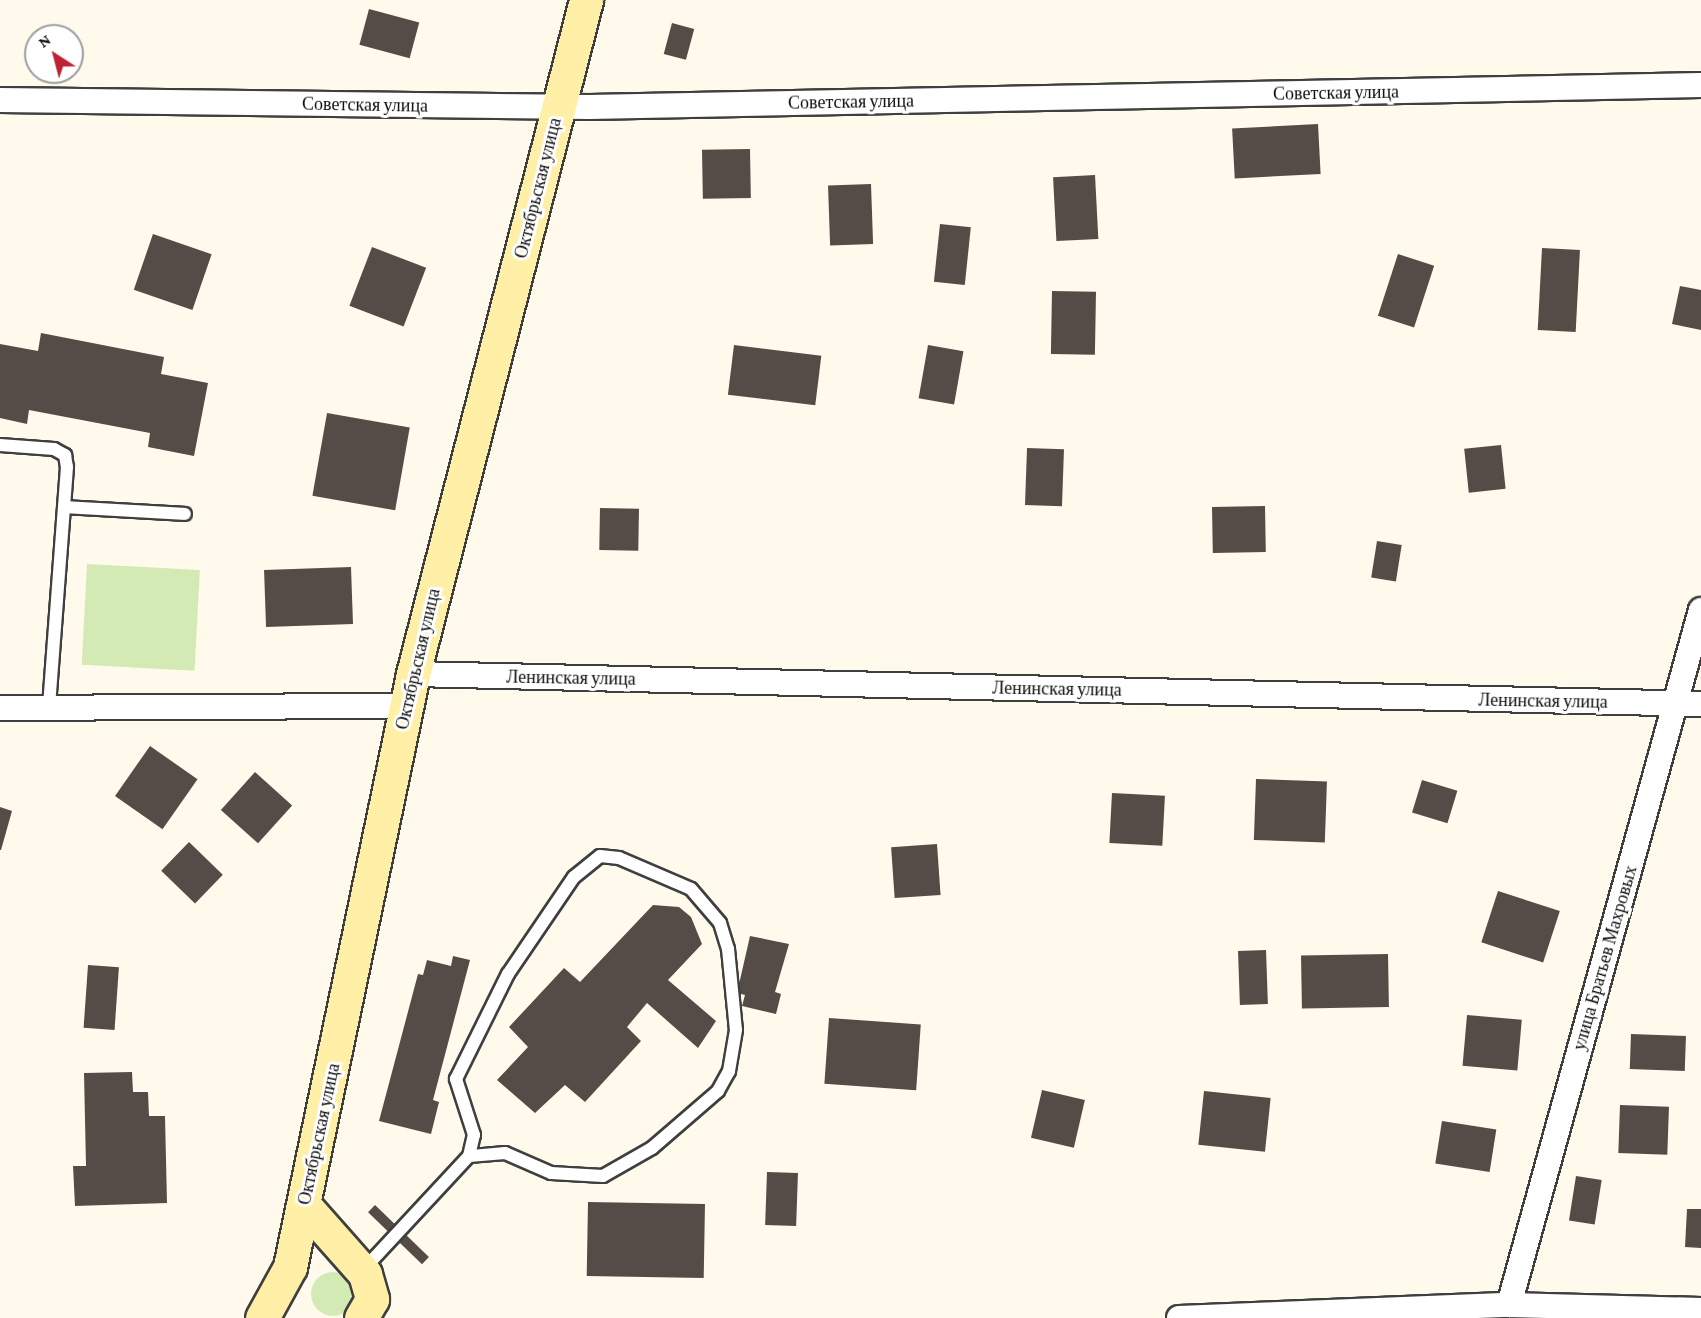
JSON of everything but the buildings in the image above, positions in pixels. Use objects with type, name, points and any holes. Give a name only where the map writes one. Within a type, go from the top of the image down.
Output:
[{"type":"main road","name":"Октябрьская улица","points":[[262,1318],[290,1266],[413,674],[586,0]]},
{"type":"main road","points":[[304,1205],[362,1271],[372,1299],[361,1318]]},
{"type":"street","name":"Советская улица","points":[[0,100],[558,107],[1701,86]]},
{"type":"street","name":"улица Братьев Махровых","points":[[1509,1305],[1701,610]]},
{"type":"street","name":"Ленинская улица","points":[[413,674],[1701,704]]},
{"type":"street","points":[[0,708],[406,706]]},
{"type":"street","points":[[1179,1318],[1509,1305],[1701,1310]]},
{"type":"lane","points":[[0,446],[64,455],[64,507],[49,708]]},
{"type":"lane","points":[[64,507],[185,514]]},
{"type":"lane","points":[[362,1271],[469,1156],[474,1135],[456,1080],[493,999],[574,877],[600,856],[619,858],[691,889],[720,923],[728,949],[736,1030],[729,1071],[718,1091],[652,1148],[603,1176],[552,1173],[506,1153],[469,1156]]},
{"type":"green space","points":[[87,564],[200,570],[195,671],[82,665]]},
{"type":"green space","points":[[333,1272],[348,1279],[355,1294],[348,1309],[333,1316],[318,1309],[311,1294],[318,1279]]}]
